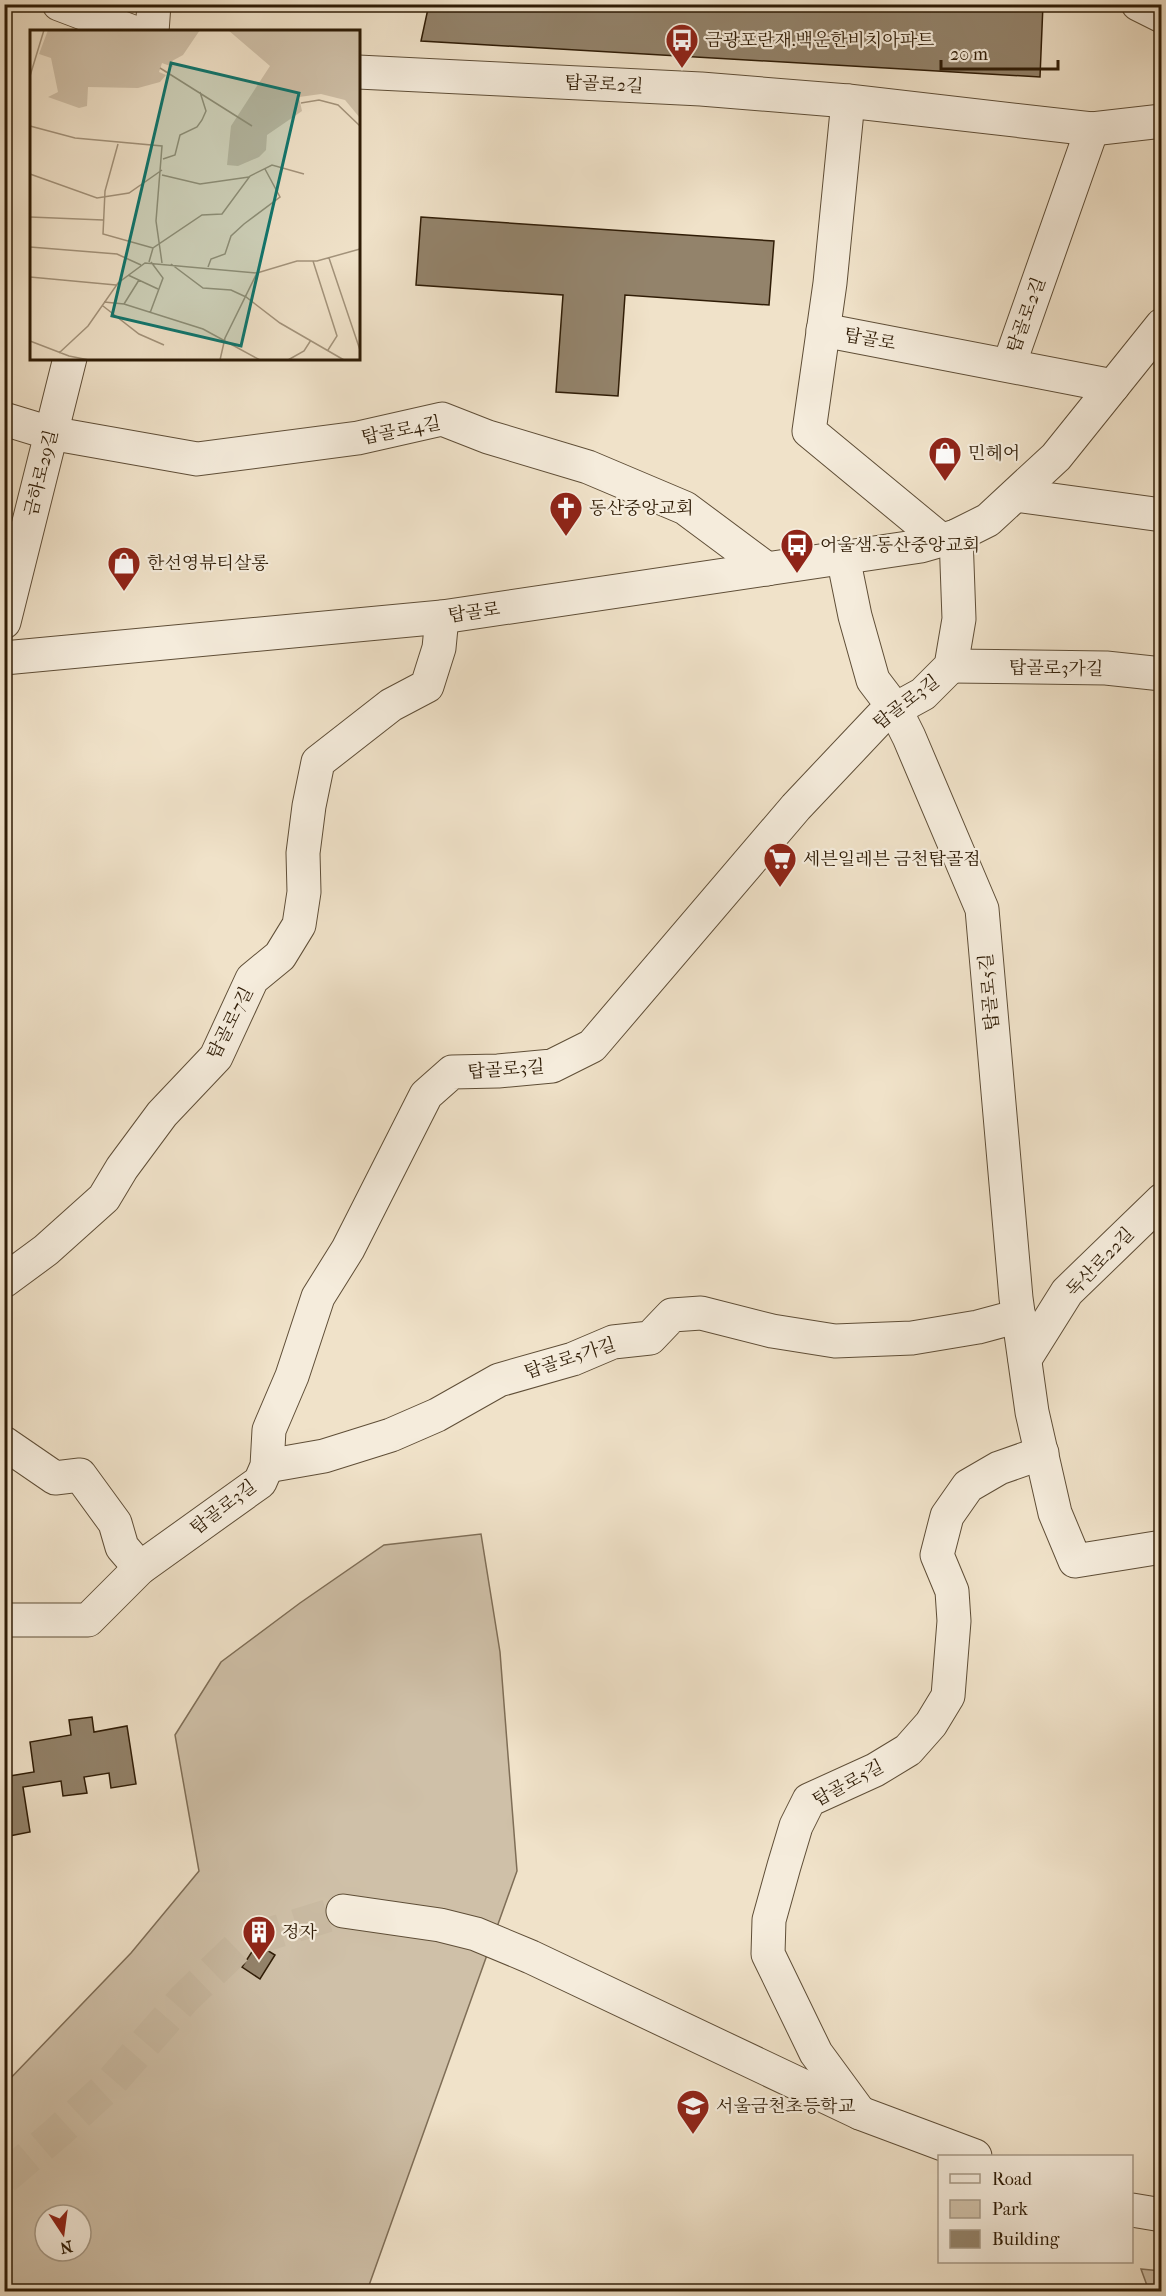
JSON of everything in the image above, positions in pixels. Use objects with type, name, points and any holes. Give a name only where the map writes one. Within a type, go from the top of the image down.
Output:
[{"type":"street","points":[[59,4],[128,30]]},
{"type":"street","points":[[152,30],[154,4]]},
{"type":"street","points":[[1138,4],[1161,16]]},
{"type":"street","name":"탑골로2길","points":[[360,72],[701,89],[848,101],[1092,129],[1161,122]]},
{"type":"street","points":[[823,330],[848,101]]},
{"type":"street","name":"탑골로2길","points":[[1009,365],[1092,129]]},
{"type":"street","name":"탑골로","points":[[4,658],[442,617],[921,546],[949,538],[988,520],[1056,458],[1161,325]]},
{"type":"street","name":"탑골로","points":[[949,538],[809,431],[823,330],[1113,386]]},
{"type":"street","name":"금하로29길","points":[[4,622],[69,360]]},
{"type":"street","name":"탑골로4길","points":[[4,419],[50,432],[197,459],[358,438],[442,419],[488,437],[588,467],[685,508],[767,569]]},
{"type":"street","points":[[1016,495],[1161,515]]},
{"type":"street","name":"탑골로3길","points":[[4,1620],[88,1620],[140,1568],[260,1482],[267,1466],[269,1430],[292,1376],[318,1297],[348,1249],[426,1095],[452,1072],[552,1066],[592,1046],[796,807],[880,717],[923,694],[951,666],[958,619],[949,538]]},
{"type":"street","name":"탑골로5길","points":[[843,557],[855,616],[873,680],[895,710],[909,737],[982,909],[1019,1316],[1032,1412],[1055,1513],[1075,1561],[1161,1547]]},
{"type":"street","name":"탑골로7길","points":[[4,1281],[46,1250],[105,1198],[122,1168],[162,1114],[216,1057],[252,980],[280,956],[299,925],[304,892],[303,853],[318,762],[391,705],[427,686],[439,648],[442,617]]},
{"type":"street","name":"탑골로3가길","points":[[951,666],[1106,668],[1161,674]]},
{"type":"street","name":"독산로22길","points":[[1025,1359],[1067,1292],[1161,1200]]},
{"type":"street","name":"탑골로5가길","points":[[267,1466],[324,1456],[391,1435],[437,1415],[499,1380],[573,1359],[613,1342],[650,1338],[672,1315],[701,1313],[772,1331],[836,1341],[912,1338],[978,1327],[1019,1316]]},
{"type":"street","points":[[4,1443],[55,1478],[80,1475],[115,1523],[122,1547],[140,1568]]},
{"type":"street","name":"탑골로5길","points":[[860,2113],[816,2053],[768,1954],[769,1920],[796,1826],[809,1800],[875,1770],[908,1750],[931,1724],[948,1696],[954,1621],[952,1591],[937,1555],[947,1516],[969,1486],[999,1468],[1042,1453]]},
{"type":"street","points":[[343,1911],[440,1925],[476,1934],[531,1957],[860,2113],[970,2155]]},
{"type":"street","points":[[1133,2210],[1161,2215]]},
{"type":"green space","points":[[481,1534],[500,1652],[517,1871],[367,2291],[5,2291],[4,2085],[131,1953],[199,1871],[175,1735],[221,1662],[300,1603],[384,1545]]},
{"type":"green space","points":[[1141,2269],[1161,2271],[1161,2291],[1149,2291]]},
{"type":"building","points":[[429,4],[1043,4],[1040,77],[421,41]]},
{"type":"building","points":[[421,217],[774,241],[769,305],[625,295],[618,396],[556,392],[563,295],[416,285]]},
{"type":"building","points":[[92,1717],[94,1732],[127,1726],[136,1784],[111,1788],[109,1773],[84,1777],[87,1793],[63,1796],[61,1781],[23,1787],[30,1832],[4,1837],[4,1777],[34,1772],[30,1742],[71,1735],[69,1720]]},
{"type":"building","name":"정자","points":[[257,1944],[275,1955],[260,1979],[242,1967]]},
{"type":"tunnel","points":[[4,2178],[107,2087],[184,1999],[243,1942],[343,1911]]},
{"type":"place","name":"금광포란재.백운한비치아파트","points":[[682,69]]},
{"type":"place","name":"민헤어","points":[[945,482]]},
{"type":"place","name":"동산중앙교회","points":[[566,537]]},
{"type":"place","name":"어울샘.동산중앙교회","points":[[797,574]]},
{"type":"place","name":"한선영뷰티살롱","points":[[124,592]]},
{"type":"place","name":"세븐일레븐 금천탑골점","points":[[780,888]]},
{"type":"place","name":"정자","points":[[259,1961]]},
{"type":"place","name":"서울금천초등학교","points":[[693,2135]]}]
